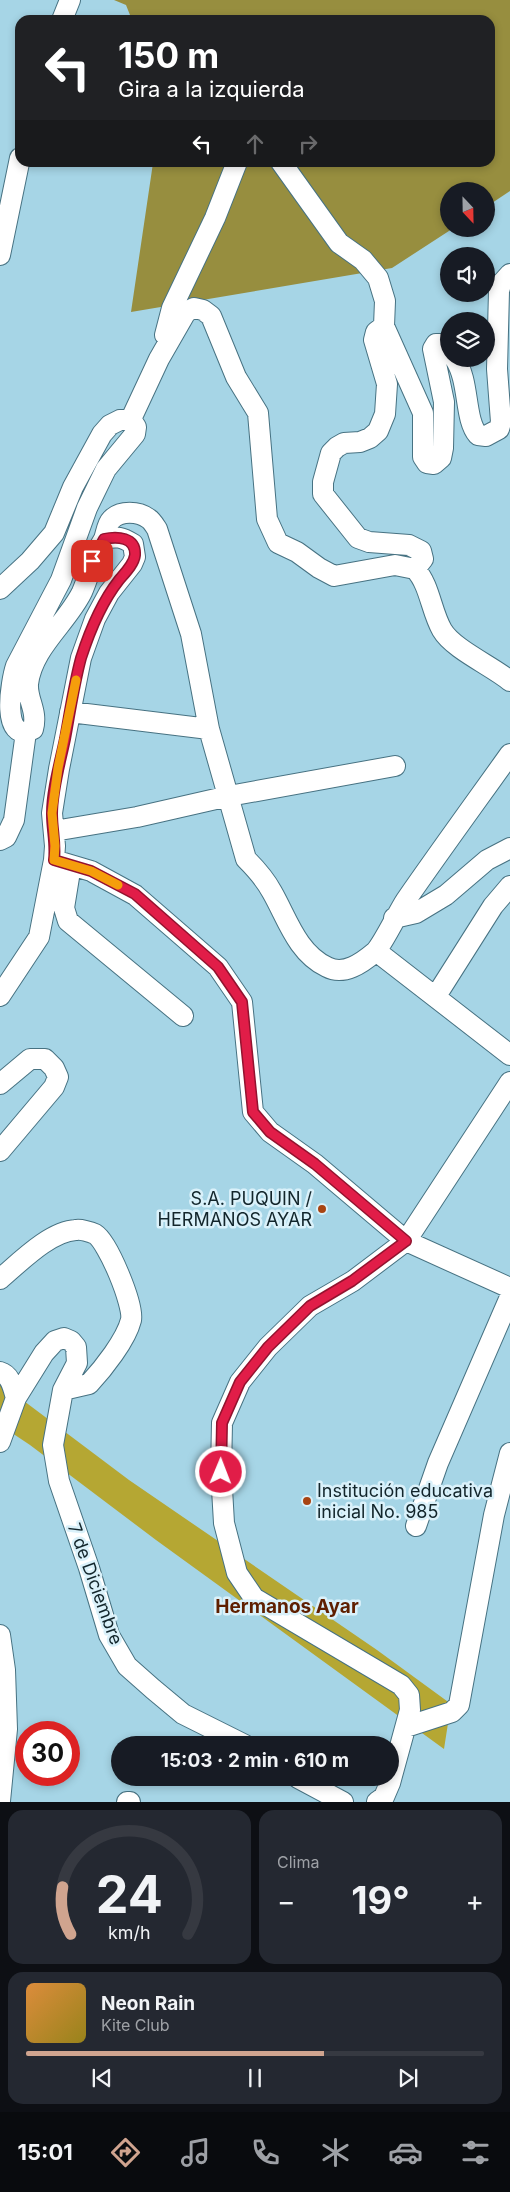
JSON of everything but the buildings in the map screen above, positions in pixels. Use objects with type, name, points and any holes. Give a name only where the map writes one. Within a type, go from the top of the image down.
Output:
[{"type":"street","points":[[64,15],[70,0]]},
{"type":"street","points":[[0,255],[18,167]]},
{"type":"street","points":[[160,358],[172,308],[215,218],[235,167]]},
{"type":"street","points":[[285,167],[338,243],[363,260],[378,278],[385,302],[384,326],[423,413],[423,457],[427,463],[434,464],[441,458],[443,448],[444,402],[433,349],[436,344],[440,344]]},
{"type":"street","points":[[460,367],[467,392],[471,427],[478,435],[493,433],[499,429],[501,422],[498,369],[499,291],[510,274]]},
{"type":"street","points":[[131,419],[160,358],[186,312],[194,308],[203,310],[211,316],[236,377],[258,413],[267,519],[278,543],[297,552],[334,576],[395,565],[415,569],[422,578],[443,632],[461,648],[510,681]]},
{"type":"street","points":[[384,326],[376,332],[374,340],[387,384],[385,414],[378,432],[370,438],[360,442],[344,443],[331,453],[322,482],[323,494],[358,538],[369,542],[409,545],[420,551],[422,559],[415,569]]},
{"type":"street","points":[[0,589],[30,561],[54,532],[73,487],[102,434],[110,425],[120,420],[131,419]]},
{"type":"street","points":[[131,419],[136,426],[136,434],[106,469],[87,508],[61,580],[16,666],[11,680],[10,712],[13,724],[19,731],[26,732],[33,729],[36,719],[28,685],[38,655],[81,593],[92,561],[104,539],[110,521],[118,514],[131,512],[150,519],[157,528],[191,634],[209,729],[246,859],[260,873],[272,891],[299,943],[327,967],[339,970],[350,968],[362,962],[376,950],[394,918],[510,754]]},
{"type":"street","points":[[104,539],[115,536],[123,538],[133,544],[135,557],[132,564],[109,593],[95,619],[81,658],[70,712],[52,813],[54,831],[63,862],[64,908],[68,921],[183,1016]]},
{"type":"street","points":[[70,712],[209,729]]},
{"type":"street","points":[[0,840],[6,837],[14,820],[26,732]]},
{"type":"street","points":[[54,831],[137,817],[229,796],[395,766]]},
{"type":"street","points":[[394,918],[416,913],[446,895],[487,860],[510,848]]},
{"type":"street","points":[[0,996],[39,937],[63,862]]},
{"type":"street","points":[[63,862],[91,871],[135,894],[218,967],[242,1002],[253,1112],[270,1132],[315,1164],[406,1241],[510,1288]]},
{"type":"street","points":[[436,996],[493,906],[510,886]]},
{"type":"street","points":[[376,950],[510,1055]]},
{"type":"street","points":[[0,1084],[30,1060],[45,1058],[54,1068],[58,1077],[54,1087],[0,1152]]},
{"type":"street","points":[[377,1802],[384,1797],[387,1790],[406,1727],[410,1710],[409,1695],[401,1685],[254,1598],[237,1573],[224,1523],[221,1472],[222,1423],[240,1382],[268,1347],[310,1306],[352,1281],[406,1241],[510,1082]]},
{"type":"street","points":[[0,1279],[47,1241],[62,1234],[76,1230],[95,1234],[106,1246],[132,1310],[130,1322],[121,1341],[89,1384],[63,1390]]},
{"type":"street","points":[[416,1526],[438,1463],[510,1297]]},
{"type":"street","name":"7 de Diciembre","points":[[16,1398],[44,1353],[55,1341],[64,1338],[71,1341],[76,1347],[76,1364],[63,1390],[53,1445],[59,1481],[89,1568],[109,1635],[127,1666],[160,1696],[183,1714],[227,1736]]},
{"type":"street","points":[[0,1372],[4,1373],[12,1384],[16,1398],[0,1442]]},
{"type":"street","points":[[406,1727],[452,1712],[459,1705],[494,1515],[510,1453]]},
{"type":"street","points":[[0,1635],[5,1670],[7,1729],[0,1801]]},
{"type":"street","points":[[309,1786],[326,1802]]},
{"type":"street","points":[[313,1786],[343,1802]]},
{"type":"shaded area","points":[[114,0],[510,0],[510,191],[495,201],[495,182],[440,182],[440,237],[392,268],[131,312],[152,167],[495,167],[495,15],[130,15],[126,5]]},
{"type":"shaded area","points":[[0,1383],[129,1480],[377,1650],[451,1704],[444,1749],[156,1540],[30,1445],[0,1425]]},
{"type":"slow traffic","points":[[76,680],[58,768],[52,813],[55,846],[54,860],[91,871],[118,885]]},
{"type":"place","name":"S.A. PUQUIN / HERMANOS AYAR","points":[[322,1209]]},
{"type":"place","name":"Institución educativa inicial No. 985","points":[[307,1501]]},
{"type":"district","name":"Hermanos Ayar","points":[[287,1606]]},
{"type":"route","points":[[92,561],[104,539],[115,536],[133,544],[135,550],[132,564],[109,593],[95,619],[81,658],[58,768],[52,813],[55,846],[54,860],[91,871],[135,894],[218,967],[242,1002],[253,1112],[270,1132],[315,1164],[406,1241],[352,1281],[310,1306],[268,1347],[240,1382],[222,1423],[221,1472]]}]
